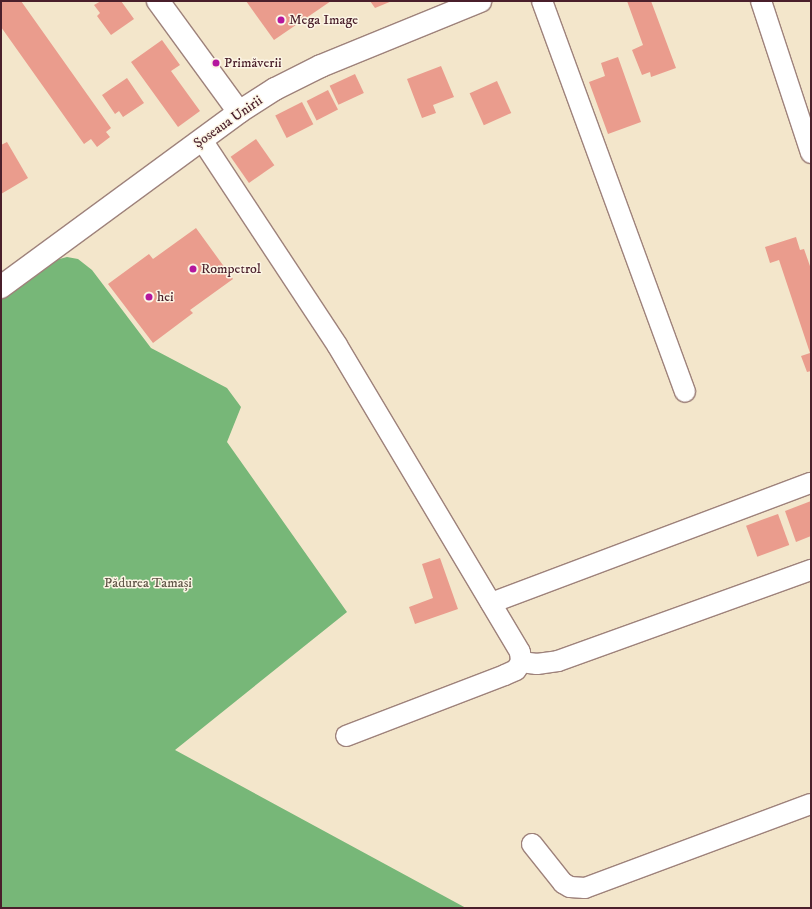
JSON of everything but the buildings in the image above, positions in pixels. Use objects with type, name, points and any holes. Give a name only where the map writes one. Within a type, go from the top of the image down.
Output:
[{"type":"main road","points":[[158,1],[239,112]]},
{"type":"main road","name":"Șoseaua Unirii","points":[[1,287],[239,112],[297,76],[480,1]]},
{"type":"street","points":[[542,1],[685,392]]},
{"type":"street","points":[[761,1],[811,152]]},
{"type":"street","points":[[202,140],[337,345],[517,646],[520,662],[516,670],[346,736]]},
{"type":"street","points":[[490,603],[811,483]]},
{"type":"street","points":[[520,662],[537,664],[558,661],[811,570]]},
{"type":"street","points":[[532,844],[563,883],[570,887],[585,888],[811,804]]},
{"type":"green space","name":"Pădurea Tamași","points":[[67,257],[78,259],[92,270],[151,348],[227,388],[241,407],[227,442],[347,612],[175,750],[466,908],[1,908],[1,297],[48,262]]},
{"type":"place","name":"Mega Image","points":[[281,20]]},
{"type":"place","name":"Primăverii","points":[[216,63]]},
{"type":"place","name":"Rompetrol","points":[[193,269]]},
{"type":"place","name":"hei","points":[[149,297]]}]
